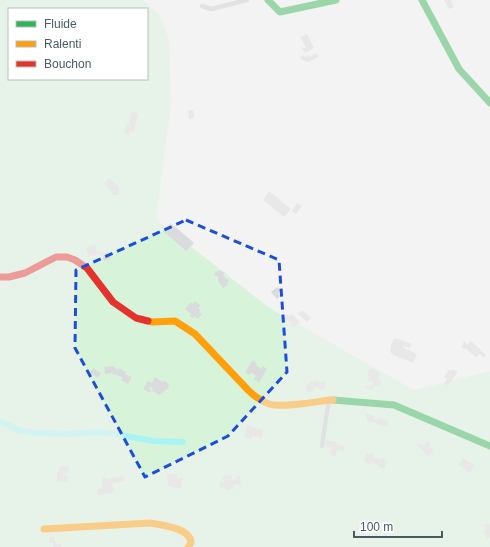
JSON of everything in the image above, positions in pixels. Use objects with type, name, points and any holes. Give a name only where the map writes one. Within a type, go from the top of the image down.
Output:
[{"type":"street","points":[[202,6],[211,9],[247,0]]},
{"type":"street","points":[[268,0],[280,12],[336,0]]},
{"type":"street","points":[[422,0],[459,69],[490,103]]},
{"type":"street","points":[[0,277],[9,277],[26,273],[56,257],[66,257],[75,260],[87,268],[113,302],[136,318],[152,322],[175,321],[195,334],[248,390],[263,401],[270,404],[283,405],[329,400],[394,405],[490,446]]},
{"type":"street","points":[[322,446],[329,400]]},
{"type":"street","points":[[44,529],[150,523],[164,525],[190,536],[192,541],[188,547]]},
{"type":"highlighted area","points":[[186,220],[279,260],[287,372],[228,436],[145,477],[75,348],[76,270]]},
{"type":"green space","points":[[0,0],[143,0],[160,15],[169,39],[171,105],[156,219],[268,307],[414,390],[490,371],[490,547],[0,547]]},
{"type":"building","points":[[444,0],[451,0],[454,7],[449,9]]},
{"type":"building","points":[[307,34],[314,48],[305,53],[302,49],[306,47],[300,37]]},
{"type":"building","points":[[317,53],[318,57],[308,62],[302,60],[300,57],[303,55],[305,57],[308,55],[309,57]]},
{"type":"building","points":[[188,110],[193,110],[194,118],[189,119]]},
{"type":"building","points":[[132,111],[138,114],[134,132],[130,131],[129,135],[124,134],[126,124],[129,125]]},
{"type":"building","points":[[109,178],[119,187],[119,195],[112,195],[112,192],[104,184]]},
{"type":"building","points":[[269,191],[291,209],[284,217],[263,200]]},
{"type":"building","points":[[297,203],[302,206],[296,214],[292,211]]},
{"type":"building","points":[[171,223],[194,243],[186,251],[163,231]]},
{"type":"building","points":[[95,244],[97,252],[100,251],[101,253],[108,251],[111,259],[104,261],[102,255],[99,256],[98,254],[89,257],[86,248]]},
{"type":"building","points":[[219,270],[225,273],[223,276],[229,280],[227,283],[228,285],[223,288],[218,281],[218,276],[214,275],[216,271],[217,272]]},
{"type":"building","points":[[277,287],[281,290],[278,293],[280,296],[277,299],[271,292]]},
{"type":"building","points":[[195,301],[200,305],[198,308],[201,310],[199,312],[202,314],[198,319],[191,317],[191,314],[185,309],[191,302],[193,304]]},
{"type":"building","points":[[302,310],[311,318],[307,322],[298,314]]},
{"type":"building","points":[[287,314],[289,316],[292,314],[300,322],[292,327],[292,324],[284,317]]},
{"type":"building","points":[[395,338],[412,344],[410,348],[404,346],[403,348],[417,354],[413,363],[390,352],[391,345]]},
{"type":"building","points":[[464,341],[467,345],[471,341],[486,355],[483,357],[480,354],[476,357],[466,348],[464,349],[461,346],[464,344]]},
{"type":"building","points":[[253,360],[261,369],[263,366],[267,369],[259,383],[254,379],[256,376],[251,372],[249,375],[245,372]]},
{"type":"building","points":[[113,366],[118,370],[119,368],[126,372],[125,374],[132,377],[128,384],[121,380],[123,378],[115,374],[105,374],[104,367]]},
{"type":"building","points":[[93,368],[101,373],[98,378],[90,373]]},
{"type":"building","points":[[370,368],[380,372],[378,378],[381,380],[379,387],[374,386],[373,390],[365,388],[367,385],[371,387],[373,382],[368,380],[369,376],[367,375]]},
{"type":"building","points":[[452,369],[458,372],[448,386],[444,383],[447,379],[444,377],[449,370],[451,371]]},
{"type":"building","points":[[155,377],[163,382],[164,380],[169,385],[168,390],[167,389],[160,395],[151,390],[150,393],[143,389],[148,381],[152,383]]},
{"type":"building","points":[[317,380],[318,382],[325,381],[326,388],[319,390],[319,387],[314,388],[315,391],[307,392],[306,385],[309,385],[309,382]]},
{"type":"building","points":[[366,414],[375,416],[374,420],[377,420],[378,418],[388,420],[387,426],[366,421]]},
{"type":"building","points":[[247,425],[263,430],[262,438],[252,436],[252,439],[244,437]]},
{"type":"building","points":[[326,440],[345,446],[344,451],[337,450],[336,456],[330,455],[332,448],[324,445]]},
{"type":"building","points":[[427,441],[430,444],[429,446],[434,451],[428,456],[418,446],[420,443],[423,446]]},
{"type":"building","points":[[366,454],[374,454],[373,459],[381,459],[382,457],[386,458],[385,461],[387,461],[385,469],[379,467],[379,465],[365,463],[364,457],[366,457]]},
{"type":"building","points":[[463,458],[474,465],[470,473],[458,465]]},
{"type":"building","points":[[69,466],[69,472],[63,473],[63,475],[67,475],[67,481],[57,482],[57,472],[59,472],[59,467]]},
{"type":"building","points":[[167,474],[177,474],[177,478],[183,478],[183,481],[181,481],[181,488],[173,488],[173,486],[168,486]]},
{"type":"building","points":[[232,475],[232,480],[237,479],[236,476],[240,476],[241,484],[233,485],[234,489],[226,490],[225,487],[220,488],[219,483],[225,482],[222,476]]},
{"type":"building","points":[[124,476],[125,481],[112,483],[113,493],[98,495],[97,489],[103,488],[101,477],[106,477],[107,479]]},
{"type":"building","points":[[489,523],[490,537],[487,539],[484,531],[486,529],[484,525]]},
{"type":"building","points":[[50,537],[55,537],[55,542],[57,544],[61,544],[61,547],[53,547],[53,543],[49,543]]},
{"type":"waterway","points":[[0,421],[18,430],[34,433],[69,434],[96,432],[153,441],[183,442]]},
{"type":"traffic: fast","points":[[268,0],[280,12],[336,0]]},
{"type":"traffic: fast","points":[[422,0],[459,69],[490,103]]},
{"type":"traffic: fast","points":[[333,400],[394,405],[490,446]]},
{"type":"traffic: slow","points":[[148,321],[175,321],[195,334],[248,390],[266,403],[275,405],[290,405],[333,400]]},
{"type":"traffic: slow","points":[[44,529],[150,523],[175,528],[186,534],[190,538],[191,543],[188,547]]},
{"type":"traffic: jam","points":[[0,277],[9,277],[25,273],[56,257],[67,257],[75,260],[87,268],[113,302],[136,318],[148,321]]}]
